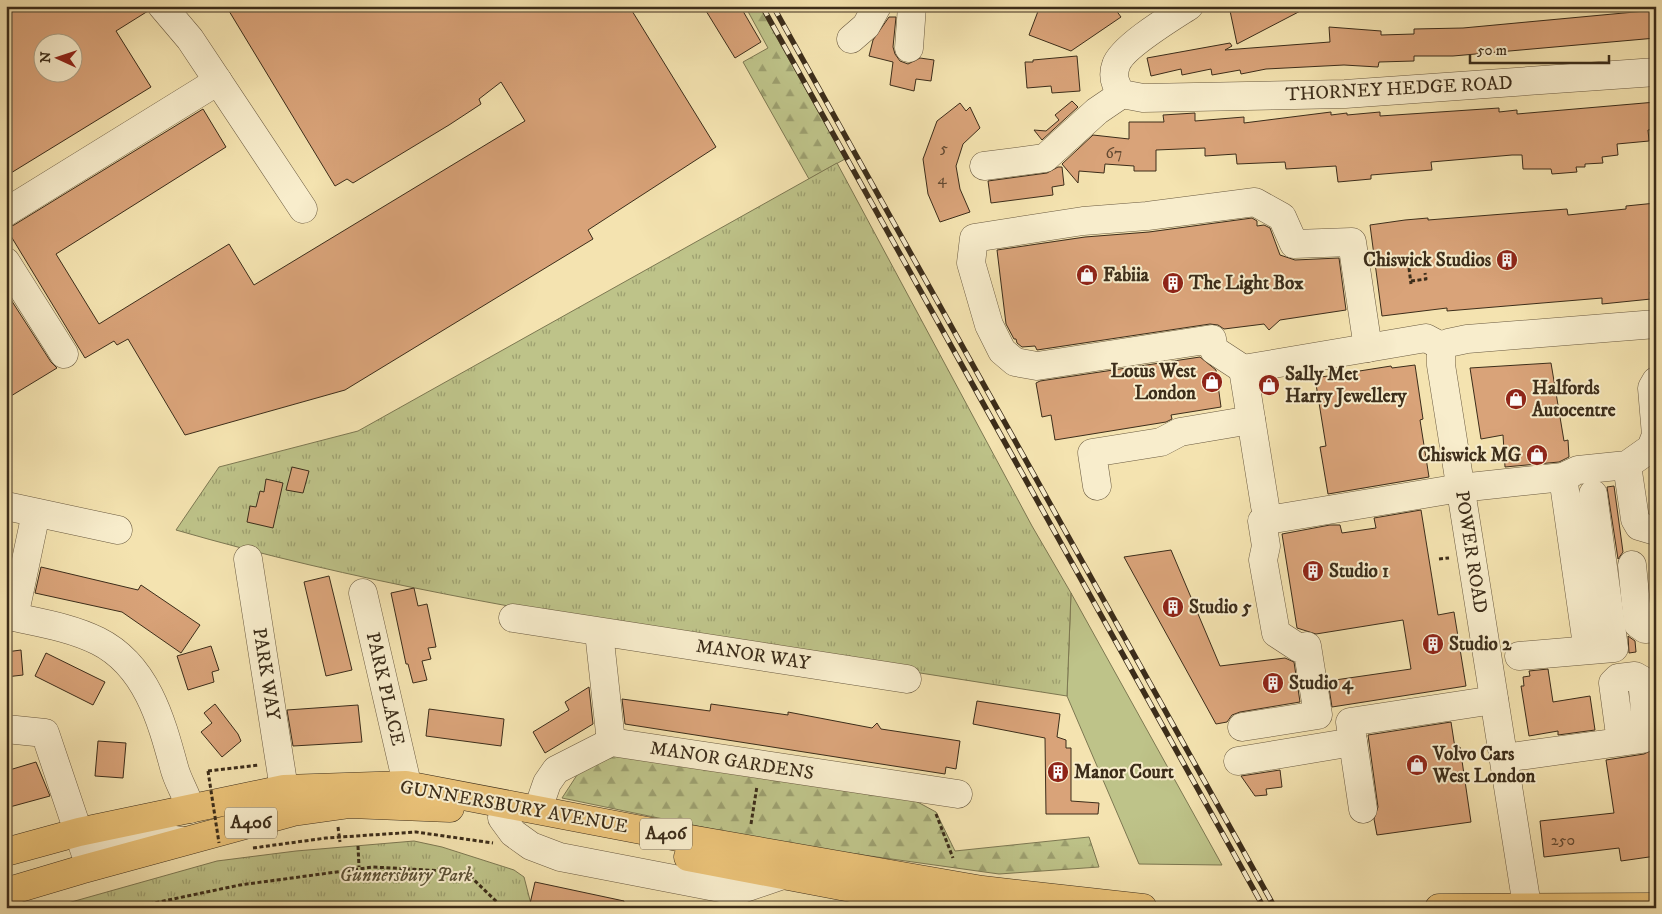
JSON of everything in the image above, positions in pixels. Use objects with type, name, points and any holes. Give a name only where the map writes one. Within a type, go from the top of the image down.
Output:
[{"type":"highway","name":"GUNNERSBURY AVENUE","points":[[6,852],[78,832],[155,814],[190,809],[284,788],[406,785],[678,837],[982,890],[1143,908]]},
{"type":"highway","name":"GUNNERSBURY AVENUE","points":[[6,892],[183,841],[293,812],[350,804],[437,806],[499,831],[904,898],[981,908]]},
{"type":"highway","points":[[1439,908],[1656,906]]},
{"type":"street","points":[[162,6],[190,39],[302,210]]},
{"type":"street","points":[[851,39],[866,26],[877,6]]},
{"type":"street","points":[[909,48],[912,6]]},
{"type":"street","points":[[984,166],[1045,158],[1097,111],[1132,96],[1114,81],[1115,67],[1118,60],[1147,34],[1189,6]]},
{"type":"street","name":"THORNEY HEDGE ROAD","points":[[1132,96],[1280,97],[1656,72]]},
{"type":"street","points":[[6,212],[218,81]]},
{"type":"street","points":[[1368,348],[1352,242],[1294,244],[1282,218],[1255,202],[1147,216],[1083,221],[974,238],[971,263],[989,325],[1002,351],[1015,362],[1037,366],[1212,339],[1214,350],[1243,369],[1368,348],[1426,338],[1443,347],[1453,341],[1486,337],[1656,324]]},
{"type":"street","points":[[6,262],[64,354]]},
{"type":"street","name":"POWER ROAD","points":[[1443,347],[1441,365],[1527,906]]},
{"type":"street","points":[[1243,369],[1265,506]]},
{"type":"street","points":[[1242,727],[1318,715],[1307,646],[1299,648],[1276,633],[1263,560],[1266,546],[1262,521],[1460,488],[1563,477],[1578,470],[1627,464],[1651,448],[1656,435],[1652,388],[1656,381]]},
{"type":"street","points":[[1097,486],[1092,453],[1161,442],[1180,432],[1251,420]]},
{"type":"street","points":[[1627,464],[1634,519],[1639,526],[1656,531]]},
{"type":"street","points":[[1563,477],[1586,638]]},
{"type":"street","points":[[1488,660],[1518,649],[1614,648],[1593,494]]},
{"type":"street","points":[[6,506],[118,530]]},
{"type":"street","points":[[36,513],[10,617],[75,632],[99,641],[123,658],[138,675],[159,716],[178,783],[188,797],[190,809]]},
{"type":"street","name":"PARK WAY","points":[[248,559],[284,788]]},
{"type":"street","points":[[1632,565],[1638,624],[1645,630],[1656,628]]},
{"type":"street","name":"PARK PLACE","points":[[363,593],[406,785]]},
{"type":"street","name":"MANOR WAY","points":[[513,618],[907,679]]},
{"type":"street","points":[[538,809],[547,783],[556,770],[611,742],[599,632]]},
{"type":"street","points":[[1363,808],[1350,722],[1494,700]]},
{"type":"street","points":[[6,729],[45,733],[85,852],[148,836],[183,841]]},
{"type":"street","name":"MANOR GARDENS","points":[[611,742],[761,766],[958,794]]},
{"type":"street","points":[[1238,760],[1353,742]]},
{"type":"street","points":[[1504,758],[1621,742]]},
{"type":"path","points":[[1409,268],[1411,283],[1426,279],[1425,273]]},
{"type":"path","points":[[1650,295],[1656,295]]},
{"type":"path","points":[[1439,560],[1452,557]]},
{"type":"path","points":[[219,843],[208,771],[261,764]]},
{"type":"path","points":[[751,824],[761,766]]},
{"type":"path","points":[[926,789],[953,858]]},
{"type":"path","points":[[332,827],[338,826],[340,842]]},
{"type":"path","points":[[250,849],[340,837],[416,832],[499,831]]},
{"type":"path","points":[[358,846],[359,867]]},
{"type":"path","points":[[130,908],[222,888],[359,867],[444,871],[469,875],[503,908]]},
{"type":"green space","points":[[745,6],[759,6],[845,159],[809,179],[743,62],[768,48]]},
{"type":"green space","points":[[837,163],[1032,526],[1071,593],[1067,696],[512,607],[309,565],[176,530],[219,467],[358,431]]},
{"type":"green space","points":[[1071,593],[1222,865],[1139,864],[1067,696]]},
{"type":"green space","points":[[613,754],[912,799],[936,812],[955,851],[1089,837],[1099,867],[999,874],[784,844],[562,798],[579,772]]},
{"type":"green space","name":"Gunnersbury Park","points":[[414,841],[442,847],[514,870],[524,877],[532,908],[50,908],[217,861],[296,851]]},
{"type":"building","points":[[6,6],[147,6],[148,11],[116,31],[151,87],[6,176]]},
{"type":"building","points":[[226,6],[629,6],[716,147],[588,230],[593,239],[345,390],[185,435],[128,339],[117,345],[114,341],[85,358],[6,228],[14,225],[203,109],[226,147],[56,254],[99,324],[229,244],[254,285],[525,121],[501,82],[479,99],[481,104],[449,125],[353,183],[347,179],[335,186]]},
{"type":"building","points":[[703,6],[740,6],[761,42],[735,58]]},
{"type":"building","points":[[1040,6],[1113,6],[1121,17],[1071,51],[1029,35]]},
{"type":"building","points":[[1229,6],[1310,6],[1237,44]]},
{"type":"building","points":[[1656,10],[1656,38],[1453,56],[1414,56],[1414,61],[1379,62],[1378,67],[1344,65],[1266,69],[1241,74],[1240,70],[1212,75],[1211,69],[1182,75],[1181,69],[1151,76],[1147,58],[1230,43],[1232,46],[1225,50],[1330,42],[1329,27],[1381,31],[1381,35],[1414,34],[1414,29],[1463,28]]},
{"type":"building","points":[[889,17],[896,17],[893,47],[900,61],[908,64],[920,58],[934,60],[931,81],[916,79],[914,91],[890,85],[893,62],[869,56],[873,40]]},
{"type":"building","points":[[1077,56],[1080,91],[1052,93],[1051,86],[1027,88],[1025,62]]},
{"type":"building","points":[[1072,101],[1078,107],[1042,140],[1034,130],[1046,131],[1059,120],[1055,115]]},
{"type":"building","points":[[1656,102],[1656,129],[1648,130],[1649,141],[1617,144],[1618,155],[1602,157],[1603,163],[1585,164],[1585,167],[1576,167],[1577,172],[1552,174],[1551,169],[1523,169],[1522,155],[1512,155],[1431,162],[1432,170],[1371,175],[1371,179],[1338,182],[1336,166],[1286,169],[1285,162],[1237,164],[1236,154],[1205,156],[1205,148],[1156,150],[1156,171],[1134,171],[1134,166],[1105,164],[1104,173],[1079,171],[1078,183],[1062,164],[1093,135],[1129,139],[1129,122],[1164,122],[1163,115],[1195,113],[1195,121],[1244,117],[1244,123],[1331,112],[1331,115],[1347,113],[1347,115],[1380,112],[1380,116],[1499,108],[1499,112],[1517,110],[1517,114]]},
{"type":"building","points":[[960,103],[966,111],[970,107],[980,128],[963,144],[956,166],[960,189],[970,212],[940,222],[928,194],[923,159],[937,121]]},
{"type":"building","points":[[1062,167],[1064,185],[1052,187],[1053,195],[991,203],[988,181],[1047,173]]},
{"type":"building","points":[[1656,203],[1656,291],[1650,292],[1651,299],[1602,304],[1602,298],[1447,311],[1447,308],[1382,316],[1370,225],[1428,218],[1428,220],[1567,209],[1568,215],[1626,209],[1626,206]]},
{"type":"building","name":"The Light Box","points":[[1252,218],[1257,221],[1257,226],[1264,225],[1270,228],[1280,255],[1295,260],[1339,258],[1346,310],[1280,320],[1269,330],[1264,324],[1224,329],[1218,325],[1210,324],[1037,350],[1035,346],[1022,347],[1017,343],[1006,324],[997,250],[1085,237],[1149,232]]},
{"type":"building","points":[[6,292],[51,362],[57,368],[6,399]]},
{"type":"building","points":[[1200,357],[1216,370],[1221,407],[1171,415],[1172,419],[1166,422],[1055,440],[1051,415],[1042,417],[1036,383],[1040,381]]},
{"type":"building","name":"Halfords Autocentre","points":[[1551,363],[1564,441],[1568,440],[1569,457],[1559,462],[1505,467],[1503,435],[1481,439],[1470,368]]},
{"type":"building","points":[[1415,365],[1423,419],[1420,420],[1429,477],[1328,494],[1320,447],[1326,446],[1315,378],[1391,366],[1392,368]]},
{"type":"building","points":[[292,467],[309,471],[303,493],[286,490]]},
{"type":"building","points":[[266,479],[283,483],[273,528],[247,522],[250,506],[256,507],[260,491],[264,492]]},
{"type":"building","points":[[1614,486],[1623,552],[1618,559],[1607,487]]},
{"type":"building","points":[[1421,510],[1438,615],[1454,612],[1466,686],[1332,707],[1328,681],[1411,669],[1403,620],[1316,634],[1297,628],[1282,534],[1330,525],[1340,525],[1342,533],[1376,528],[1374,518]]},
{"type":"building","points":[[1171,550],[1220,666],[1285,658],[1294,662],[1300,702],[1240,712],[1232,715],[1227,722],[1216,724],[1124,557]]},
{"type":"building","points":[[41,567],[138,590],[141,585],[200,625],[181,653],[122,612],[35,593]]},
{"type":"building","points":[[329,576],[352,670],[326,676],[304,582]]},
{"type":"building","points":[[414,588],[418,606],[427,604],[436,647],[428,648],[431,659],[422,661],[427,680],[413,683],[408,664],[406,664],[391,593]]},
{"type":"building","points":[[1628,636],[1635,641],[1636,652],[1629,653]]},
{"type":"building","points":[[211,646],[219,670],[212,672],[214,682],[188,690],[177,656]]},
{"type":"building","points":[[21,650],[23,675],[6,677],[6,652]]},
{"type":"building","points":[[46,653],[105,682],[93,705],[35,676]]},
{"type":"building","points":[[1548,669],[1553,702],[1590,696],[1595,730],[1558,735],[1558,731],[1529,736],[1521,686],[1524,686],[1523,677],[1530,676],[1529,671]]},
{"type":"building","points":[[589,687],[593,724],[545,753],[533,732],[569,710],[565,702]]},
{"type":"building","points":[[622,699],[710,711],[711,704],[788,715],[788,712],[872,728],[877,723],[881,729],[960,741],[956,769],[946,767],[945,774],[625,724]]},
{"type":"building","name":"Manor Court","points":[[977,701],[1060,714],[1057,737],[1066,740],[1066,748],[1071,748],[1071,801],[1099,803],[1098,814],[1046,814],[1045,738],[973,724]]},
{"type":"building","points":[[215,704],[238,734],[241,741],[222,757],[201,732],[212,723],[204,713]]},
{"type":"building","points":[[358,705],[362,742],[293,746],[287,710]]},
{"type":"building","points":[[429,709],[504,719],[501,746],[426,736]]},
{"type":"building","name":"Volvo Cars West London","points":[[1451,722],[1455,748],[1460,747],[1471,822],[1377,835],[1374,819],[1378,807],[1368,735]]},
{"type":"building","points":[[98,741],[126,743],[123,778],[95,776]]},
{"type":"building","points":[[1656,748],[1656,856],[1621,861],[1619,848],[1544,857],[1540,821],[1614,813],[1606,760],[1644,754]]},
{"type":"building","points":[[36,762],[50,796],[6,808],[6,771]]},
{"type":"building","points":[[1280,770],[1282,787],[1266,789],[1267,795],[1255,796],[1241,776]]},
{"type":"building","points":[[535,882],[624,901],[623,908],[529,908]]},
{"type":"railway","points":[[762,6],[1264,908]]},
{"type":"railway","points":[[773,6],[1275,908]]},
{"type":"place","name":"Chiswick Studios","points":[[1507,260]]},
{"type":"place","name":"Fabiia","points":[[1087,275]]},
{"type":"place","name":"The Light Box","points":[[1173,283]]},
{"type":"place","name":"Lotus West London","points":[[1212,382]]},
{"type":"place","name":"Sally Met Harry Jewellery","points":[[1269,385]]},
{"type":"place","name":"Halfords Autocentre","points":[[1516,399]]},
{"type":"place","name":"Chiswick MG","points":[[1537,455]]},
{"type":"place","name":"Studio 1","points":[[1313,571]]},
{"type":"place","name":"Studio 5","points":[[1173,607]]},
{"type":"place","name":"Studio 2","points":[[1433,644]]},
{"type":"place","name":"Studio 4","points":[[1273,683]]},
{"type":"place","name":"Volvo Cars West London","points":[[1417,765]]},
{"type":"place","name":"Manor Court","points":[[1058,772]]}]
